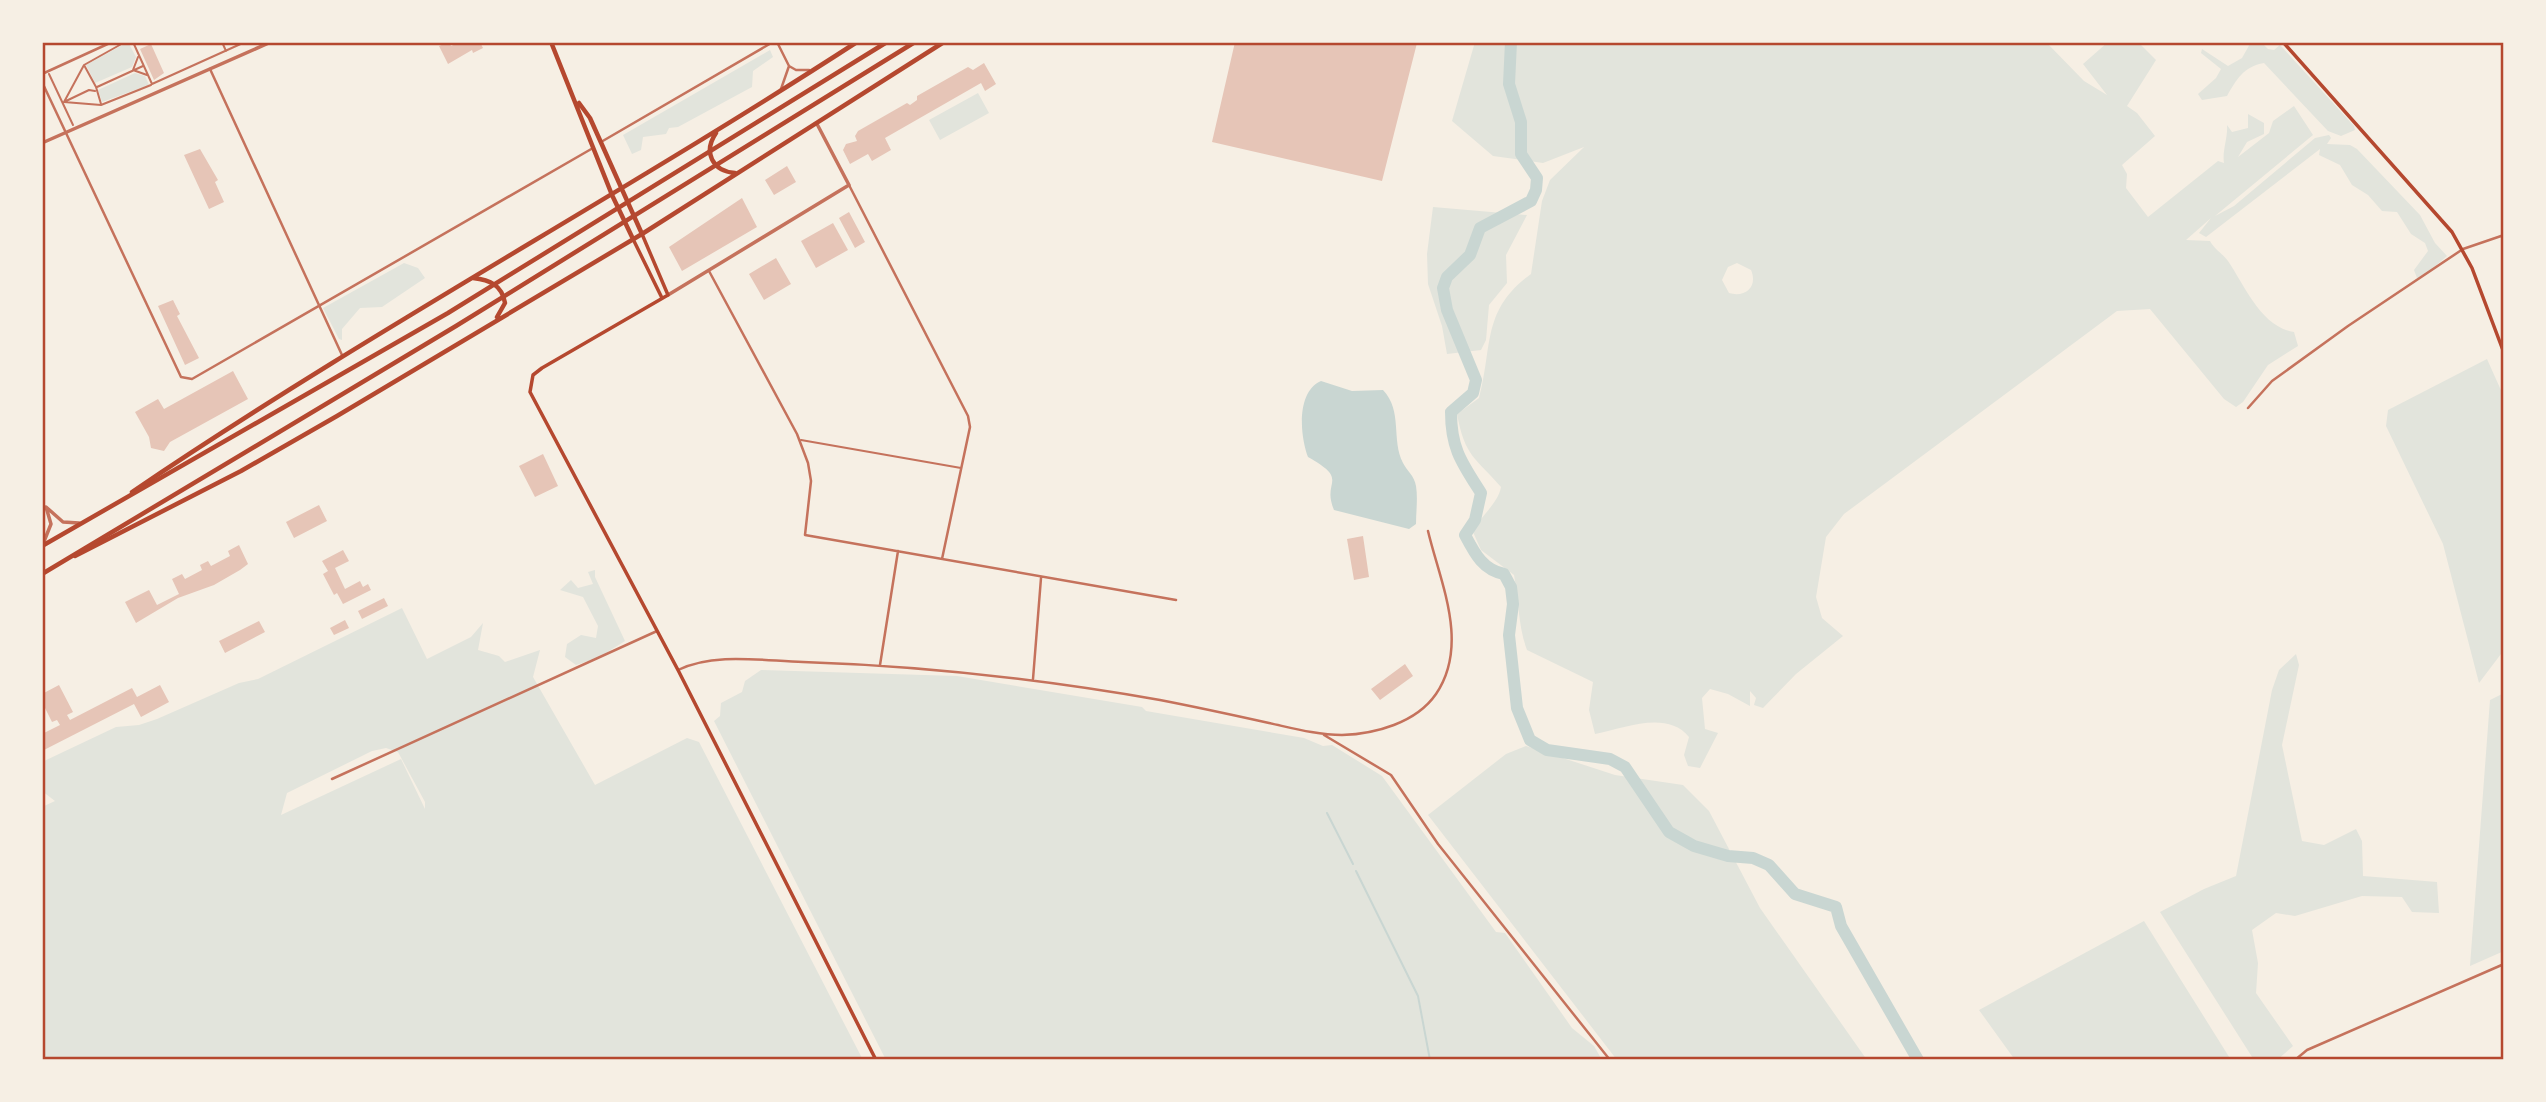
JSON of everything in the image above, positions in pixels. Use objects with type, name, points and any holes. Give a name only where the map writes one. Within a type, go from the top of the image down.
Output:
[{"type":"main road","points":[[551,42],[577,100],[612,195],[662,299]]},
{"type":"main road","points":[[116,503],[235,423],[622,189],[857,42]]},
{"type":"main road","points":[[42,546],[448,313],[887,42]]},
{"type":"main road","points":[[42,573],[456,326],[915,42]]},
{"type":"main road","points":[[66,560],[120,535],[304,436],[634,239],[944,42]]},
{"type":"main road","points":[[2283,42],[2424,198],[2463,249],[2504,353]]},
{"type":"main road","points":[[577,100],[590,118],[668,295],[533,375],[530,392],[678,670],[876,1060]]},
{"type":"main road","points":[[722,127],[711,141],[711,159],[726,172],[741,171]]},
{"type":"main road","points":[[473,278],[492,282],[503,295],[503,309],[491,322]]},
{"type":"street","points":[[42,74],[112,42]]},
{"type":"street","points":[[63,102],[84,65],[125,42]]},
{"type":"street","points":[[133,42],[152,84]]},
{"type":"street","points":[[222,42],[226,51]]},
{"type":"street","points":[[63,102],[102,105],[245,42]]},
{"type":"street","points":[[42,143],[271,42]]},
{"type":"street","points":[[601,142],[775,42],[789,66],[796,70],[816,69]]},
{"type":"street","points":[[133,70],[139,55]]},
{"type":"street","points":[[84,65],[96,87]]},
{"type":"street","points":[[96,87],[144,66]]},
{"type":"street","points":[[779,92],[786,83],[789,66]]},
{"type":"street","points":[[210,69],[317,306],[343,356]]},
{"type":"street","points":[[133,70],[148,76]]},
{"type":"street","points":[[49,74],[73,125]]},
{"type":"street","points":[[42,82],[181,377],[192,379],[593,148]]},
{"type":"street","points":[[89,90],[92,83]]},
{"type":"street","points":[[96,87],[95,91],[102,105]]},
{"type":"street","points":[[63,102],[89,90],[95,91]]},
{"type":"street","points":[[817,124],[968,416],[970,427],[942,559]]},
{"type":"street","points":[[668,295],[849,186]]},
{"type":"street","points":[[2248,408],[2262,391],[2287,369],[2463,249],[2504,235]]},
{"type":"street","points":[[709,270],[800,440],[811,481],[805,535],[1176,600]]},
{"type":"street","points":[[800,440],[961,468]]},
{"type":"street","points":[[42,546],[51,524],[43,501]]},
{"type":"street","points":[[46,507],[63,522],[83,522]]},
{"type":"street","points":[[678,670],[695,663],[712,661],[880,665],[1033,679],[1164,701],[1321,733],[1341,735],[1377,730],[1401,722],[1436,693],[1450,655],[1451,617],[1429,531]]},
{"type":"street","points":[[880,665],[898,551]]},
{"type":"street","points":[[1033,679],[1041,576]]},
{"type":"street","points":[[332,779],[657,631]]},
{"type":"street","points":[[1321,733],[1391,775],[1438,844],[1610,1060]]},
{"type":"street","points":[[2295,1060],[2307,1050],[2504,964]]},
{"type":"shaded area","points":[[128,42],[136,57],[132,67],[95,83],[86,65]]},
{"type":"shaded area","points":[[1475,42],[2046,42],[2084,81],[2107,95],[2083,64],[2108,42],[2138,42],[2156,60],[2127,106],[2137,113],[2155,136],[2122,165],[2127,174],[2126,188],[2148,217],[2218,161],[2224,163],[2227,125],[2232,132],[2248,128],[2248,114],[2264,123],[2264,134],[2247,142],[2238,157],[2269,133],[2273,121],[2294,106],[2313,135],[2215,216],[2234,206],[2315,138],[2329,135],[2331,138],[2327,144],[2350,145],[2357,149],[2420,215],[2435,243],[2447,256],[2424,276],[2417,278],[2414,270],[2428,251],[2425,243],[2411,234],[2397,212],[2382,211],[2368,195],[2352,185],[2340,165],[2319,155],[2320,149],[2206,237],[2199,233],[2211,218],[2186,240],[2210,241],[2228,261],[2263,314],[2282,329],[2294,332],[2298,346],[2268,365],[2243,402],[2236,407],[2224,399],[2150,309],[2117,311],[1844,514],[1826,537],[1816,597],[1822,618],[1843,636],[1796,674],[1763,708],[1754,705],[1756,698],[1750,691],[1750,706],[1728,694],[1710,689],[1702,698],[1705,729],[1718,733],[1700,768],[1688,766],[1684,755],[1689,737],[1669,724],[1645,723],[1595,734],[1589,710],[1593,682],[1527,650],[1520,623],[1514,575],[1481,550],[1473,532],[1501,487],[1468,448],[1457,414],[1479,398],[1496,316],[1504,301],[1531,274],[1542,201],[1550,180],[1584,147],[1543,163],[1493,156],[1452,121]],"holes":[[[1737,263],[1751,270],[1752,286],[1741,294],[1729,293],[1722,280],[1728,267]]]},
{"type":"shaded area","points":[[2251,42],[2261,42],[2268,49],[2274,50],[2280,45],[2355,130],[2341,136],[2328,131],[2264,63],[2246,71],[2227,96],[2202,100],[2198,94],[2216,78],[2221,69],[2201,53],[2202,49],[2228,66],[2242,58]]},
{"type":"shaded area","points":[[770,50],[773,57],[753,71],[752,87],[678,127],[669,128],[666,134],[643,137],[641,150],[632,154],[623,135]]},
{"type":"shaded area","points":[[135,73],[145,76],[149,85],[102,102],[98,90]]},
{"type":"shaded area","points":[[978,93],[989,113],[940,140],[929,120]]},
{"type":"shaded area","points":[[1433,207],[1527,215],[1506,255],[1507,283],[1489,305],[1486,340],[1481,350],[1447,354],[1442,326],[1428,284],[1427,254]]},
{"type":"shaded area","points":[[404,263],[418,268],[425,278],[382,307],[360,308],[342,329],[342,340],[339,339],[323,308]]},
{"type":"shaded area","points":[[2487,359],[2504,397],[2504,650],[2479,683],[2443,544],[2386,426],[2388,410]]},
{"type":"shaded area","points":[[1321,381],[1352,391],[1383,390],[1389,398],[1395,416],[1400,454],[1416,486],[1416,524],[1409,529],[1334,510],[1330,492],[1332,476],[1308,457],[1303,438],[1304,404],[1307,395]]},
{"type":"shaded area","points":[[595,570],[595,577],[625,641],[598,658],[576,665],[565,657],[567,644],[581,635],[596,638],[598,626],[583,597],[560,590],[571,580],[578,588],[593,584],[588,572]]},
{"type":"shaded area","points":[[402,608],[427,659],[471,637],[483,623],[478,650],[499,656],[505,662],[540,650],[533,677],[595,785],[687,738],[699,742],[863,1060],[42,1060],[42,807],[55,801],[42,791],[42,762],[116,727],[139,725],[157,719],[239,683],[258,679]],"holes":[[[386,748],[398,752],[425,802],[425,809],[401,759],[281,815],[287,793],[372,751]]]},
{"type":"shaded area","points":[[2296,654],[2299,665],[2282,745],[2302,841],[2324,845],[2356,829],[2362,841],[2363,876],[2437,882],[2439,913],[2412,912],[2402,897],[2362,896],[2295,916],[2276,913],[2252,930],[2258,963],[2256,993],[2293,1046],[2277,1060],[2254,1060],[2160,912],[2236,876],[2272,690],[2279,670]]},
{"type":"shaded area","points":[[761,670],[957,676],[1142,707],[1146,711],[1304,738],[1323,746],[1332,745],[1382,776],[1496,932],[1505,933],[1572,1028],[1594,1046],[1602,1060],[886,1060],[714,721],[720,716],[721,703],[742,692],[745,681]]},
{"type":"shaded area","points":[[2504,693],[2504,951],[2470,966],[2490,700]]},
{"type":"shaded area","points":[[1526,746],[1615,775],[1683,785],[1709,811],[1760,908],[1867,1060],[1617,1060],[1428,815],[1506,754]]},
{"type":"shaded area","points":[[2144,921],[2231,1060],[2015,1060],[1979,1010]]},
{"type":"building","points":[[449,42],[451,46],[461,42],[480,42],[483,48],[473,53],[472,50],[448,64],[439,46]]},
{"type":"building","points":[[1235,42],[1417,43],[1382,181],[1212,142]]},
{"type":"building","points":[[151,44],[164,73],[154,80],[140,49]]},
{"type":"building","points":[[984,63],[996,84],[985,91],[981,83],[885,138],[891,150],[872,161],[868,154],[850,164],[843,150],[846,144],[857,141],[855,136],[858,131],[907,103],[910,105],[917,100],[917,96],[968,67],[973,70]]},
{"type":"building","points":[[200,149],[218,180],[215,182],[224,202],[209,209],[184,155]]},
{"type":"building","points":[[787,166],[796,182],[774,195],[765,180]]},
{"type":"building","points":[[742,198],[757,227],[682,271],[669,247]]},
{"type":"building","points":[[849,212],[865,242],[855,248],[839,218]]},
{"type":"building","points":[[833,223],[848,250],[816,268],[801,241]]},
{"type":"building","points":[[776,258],[791,284],[764,300],[749,274]]},
{"type":"building","points":[[173,300],[180,314],[177,316],[199,358],[185,365],[158,306]]},
{"type":"building","points":[[233,371],[248,399],[170,442],[164,451],[151,448],[149,437],[135,412],[158,399],[164,409]]},
{"type":"building","points":[[543,454],[558,486],[535,497],[519,466]]},
{"type":"building","points":[[319,505],[327,521],[294,538],[286,522]]},
{"type":"building","points":[[1363,536],[1369,577],[1354,580],[1347,539]]},
{"type":"building","points":[[239,545],[248,564],[214,585],[178,598],[136,623],[125,602],[149,590],[157,605],[179,594],[172,579],[182,574],[185,579],[202,570],[200,565],[208,561],[211,566],[230,556],[228,551]]},
{"type":"building","points":[[343,550],[349,561],[335,568],[345,589],[360,581],[363,587],[368,584],[371,590],[343,604],[337,593],[334,595],[323,574],[328,571],[322,561]]},
{"type":"building","points":[[384,598],[388,606],[362,619],[358,611]]},
{"type":"building","points":[[345,620],[349,628],[334,635],[330,628]]},
{"type":"building","points":[[259,621],[265,632],[225,653],[219,641]]},
{"type":"building","points":[[1405,664],[1413,676],[1380,700],[1371,689]]},
{"type":"building","points":[[59,685],[73,712],[67,715],[70,720],[132,688],[137,697],[160,685],[169,702],[141,717],[134,704],[42,751],[42,734],[60,725],[57,720],[52,722],[42,702],[42,694]]},
{"type":"waterway","points":[[1511,42],[1509,84],[1521,122],[1521,154],[1537,178],[1536,190],[1531,201],[1480,228],[1470,255],[1447,277],[1443,288],[1447,310],[1476,380],[1473,393],[1451,412],[1455,446],[1481,493],[1475,520],[1465,535],[1480,560],[1490,569],[1504,574],[1511,587],[1513,604],[1509,635],[1517,708],[1530,740],[1547,750],[1610,759],[1625,767],[1669,832],[1694,846],[1728,856],[1753,858],[1769,865],[1795,894],[1836,907],[1841,926],[1918,1060]]},
{"type":"waterway","points":[[1327,813],[1353,864]]},
{"type":"waterway","points":[[1356,871],[1418,996],[1430,1060]]}]
